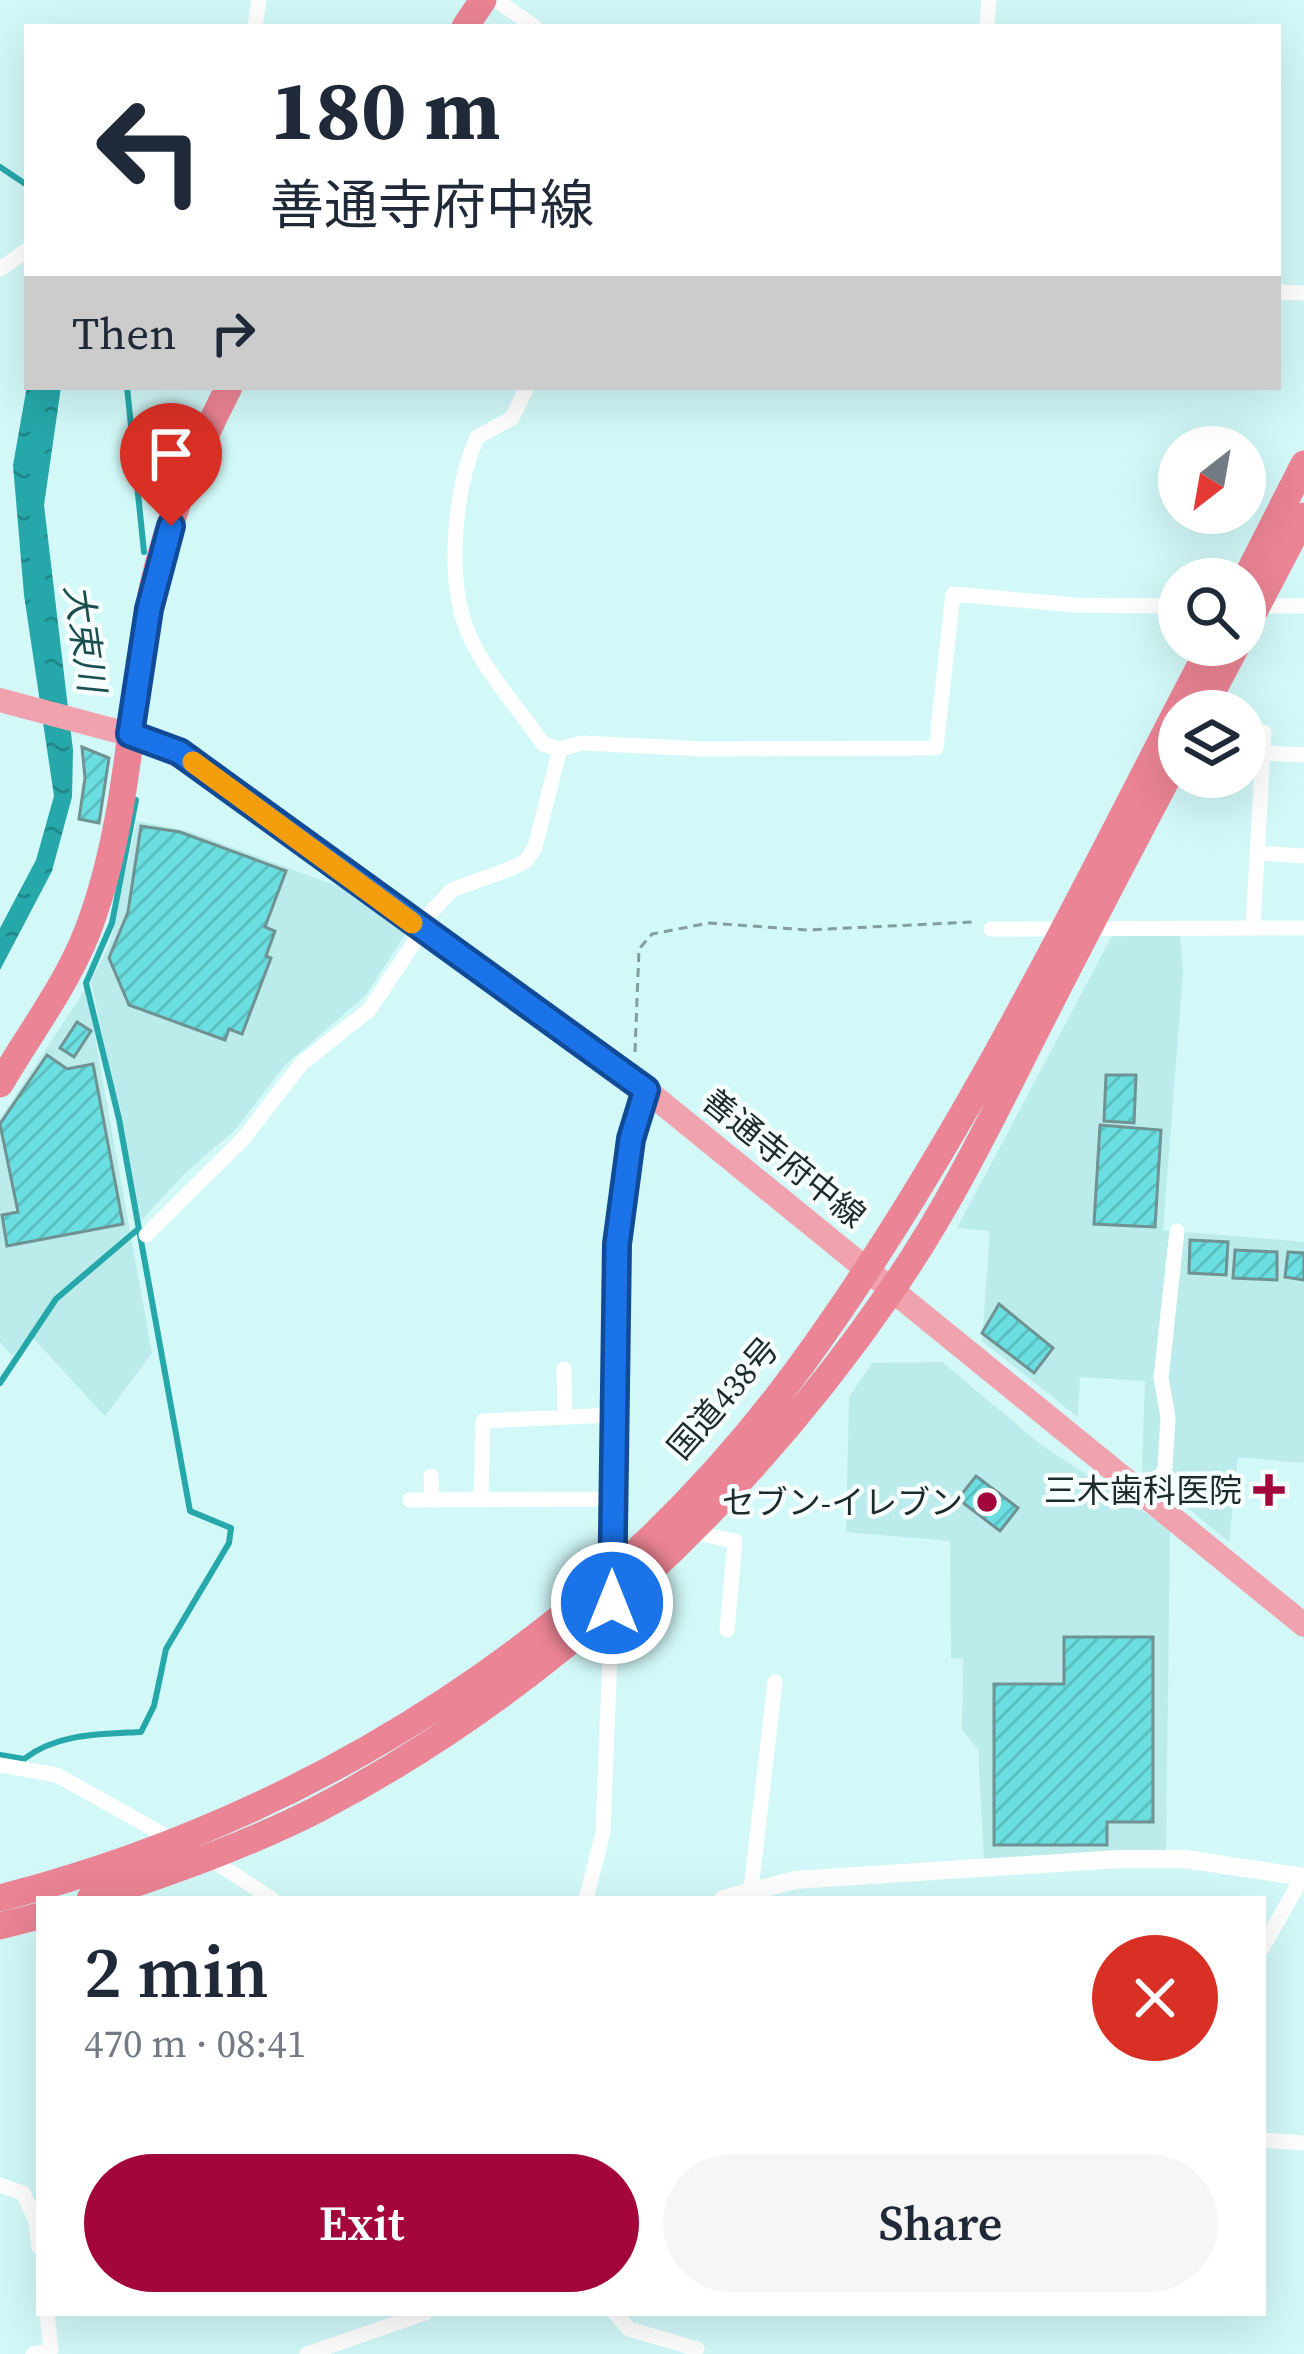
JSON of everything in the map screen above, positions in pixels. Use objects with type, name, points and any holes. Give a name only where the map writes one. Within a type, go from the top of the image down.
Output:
[{"type":"highway","points":[[0,1084],[61,984],[94,916],[161,554],[188,476],[228,390]]},
{"type":"highway","points":[[1256,558],[1304,464]]},
{"type":"highway","points":[[1266,584],[1304,516]]},
{"type":"highway","name":"国道438号","points":[[99,1896],[207,1857],[317,1809],[464,1721],[612,1603],[691,1532],[812,1398],[893,1288],[986,1128],[1201,666]]},
{"type":"highway","name":"国道438号","points":[[50,1896],[304,1785],[448,1698],[531,1641],[614,1570],[786,1383],[868,1268],[927,1178],[1158,791]]},
{"type":"highway","name":"国道438号","points":[[0,1898],[36,1901]]},
{"type":"highway","name":"国道438号","points":[[0,1926],[36,1903]]},
{"type":"main road","name":"善通寺府中線","points":[[0,700],[78,718],[179,752],[640,1086],[1304,1625]]},
{"type":"street","points":[[496,0],[531,24]]},
{"type":"street","points":[[526,390],[512,418],[477,437],[456,523],[454,552],[469,636],[543,744],[560,749],[582,742],[703,749],[936,748],[952,594],[1075,605],[1158,606]]},
{"type":"street","points":[[1266,612],[1304,606]]},
{"type":"street","points":[[146,1235],[243,1139],[302,1063],[369,1010],[419,929],[452,890],[526,861],[535,847],[560,749]]},
{"type":"street","points":[[1266,753],[1304,755]]},
{"type":"street","points":[[1253,926],[1260,798]]},
{"type":"street","points":[[1257,853],[1304,856]]},
{"type":"street","points":[[991,928],[1304,928]]},
{"type":"street","points":[[587,1896],[603,1833],[614,1570],[610,1499],[617,1244],[640,1086]]},
{"type":"street","points":[[1152,1499],[1165,1467],[1168,1417],[1161,1378],[1177,1232]]},
{"type":"street","points":[[564,1369],[565,1418]]},
{"type":"street","points":[[481,1499],[483,1421],[614,1415]]},
{"type":"street","points":[[431,1476],[432,1499]]},
{"type":"street","points":[[410,1499],[610,1499]]},
{"type":"street","points":[[691,1532],[735,1541],[727,1630]]},
{"type":"street","points":[[751,1889],[775,1682]]},
{"type":"street","points":[[0,1765],[57,1775],[176,1841]]},
{"type":"street","points":[[207,1857],[267,1896]]},
{"type":"street","points":[[731,1896],[800,1879],[1185,1859],[1303,1876],[1266,1942]]},
{"type":"street","points":[[793,1896],[800,1879]]},
{"type":"street","points":[[1266,2140],[1304,2144]]},
{"type":"street","points":[[0,2185],[23,2193],[36,2221]]},
{"type":"street","points":[[33,2354],[51,2350],[47,2316]]},
{"type":"street","points":[[307,2354],[416,2316]]},
{"type":"street","points":[[618,2316],[629,2329],[697,2349]]},
{"type":"path","points":[[640,1086],[635,982],[639,950],[652,934],[709,923],[808,930],[966,921],[991,928]]},
{"type":"shaded area","points":[[137,821],[188,831],[340,887],[406,933],[366,995],[285,1065],[235,1130],[185,1173],[141,1221],[91,981],[110,943]]},
{"type":"shaded area","points":[[1180,934],[1183,972],[1163,1230],[1304,1242],[1304,1463],[1238,1457],[1229,1542],[1142,1470],[1145,1381],[1080,1377],[1078,1417],[982,1341],[990,1231],[957,1228],[1112,936]]},
{"type":"shaded area","points":[[86,988],[152,1353],[105,1416],[31,1336],[32,1331],[12,1356],[0,1342],[0,1119]]},
{"type":"shaded area","points":[[942,1362],[1040,1444],[1170,1529],[1166,1851],[984,1859],[978,1749],[962,1730],[963,1659],[951,1658],[950,1541],[846,1532],[849,1397],[872,1363]]},
{"type":"water","points":[[26,390],[61,390],[44,505],[73,750],[72,797],[52,871],[0,970],[0,928],[36,860],[54,796],[24,595],[13,465]]},
{"type":"building","points":[[82,747],[109,758],[99,823],[79,819],[85,778]]},
{"type":"building","points":[[141,826],[180,832],[286,871],[265,927],[275,931],[266,956],[271,958],[242,1034],[229,1029],[225,1040],[129,1005],[109,958],[128,912]]},
{"type":"building","points":[[77,1022],[91,1031],[74,1057],[60,1048]]},
{"type":"building","points":[[47,1055],[67,1069],[93,1064],[123,1224],[7,1246],[2,1215],[18,1212],[0,1124]]},
{"type":"building","points":[[1106,1075],[1136,1075],[1134,1123],[1104,1121]]},
{"type":"building","points":[[1100,1125],[1161,1130],[1155,1227],[1094,1224]]},
{"type":"building","points":[[1190,1240],[1228,1242],[1226,1275],[1189,1273]]},
{"type":"building","points":[[1235,1250],[1277,1252],[1277,1280],[1233,1278]]},
{"type":"building","points":[[1288,1252],[1304,1253],[1304,1280],[1285,1277]]},
{"type":"building","points":[[999,1304],[1053,1348],[1034,1373],[982,1333]]},
{"type":"building","points":[[976,1476],[1018,1508],[1000,1531],[958,1499]]},
{"type":"building","points":[[1064,1637],[1153,1637],[1153,1822],[1107,1822],[1107,1845],[994,1845],[994,1684],[1064,1684]]},
{"type":"waterway","points":[[0,167],[24,183]]},
{"type":"waterway","points":[[127,390],[144,552]]},
{"type":"waterway","points":[[0,1755],[24,1759],[65,1740],[141,1732],[154,1706],[166,1649],[229,1543],[231,1528],[190,1511],[119,1119],[86,983],[112,923],[136,800]]},
{"type":"waterway","points":[[0,1383],[56,1299],[137,1230]]},
{"type":"slow traffic","points":[[193,762],[412,923]]},
{"type":"place","name":"三木歯科医院","points":[[1269,1490]]},
{"type":"place","name":"セブン-イレブン","points":[[987,1502]]},
{"type":"route","points":[[171,526],[149,609],[130,734],[179,752],[646,1090],[631,1139],[617,1244],[612,1603]]},
{"type":"water label","name":"大束川","points":[[85,638]]}]
